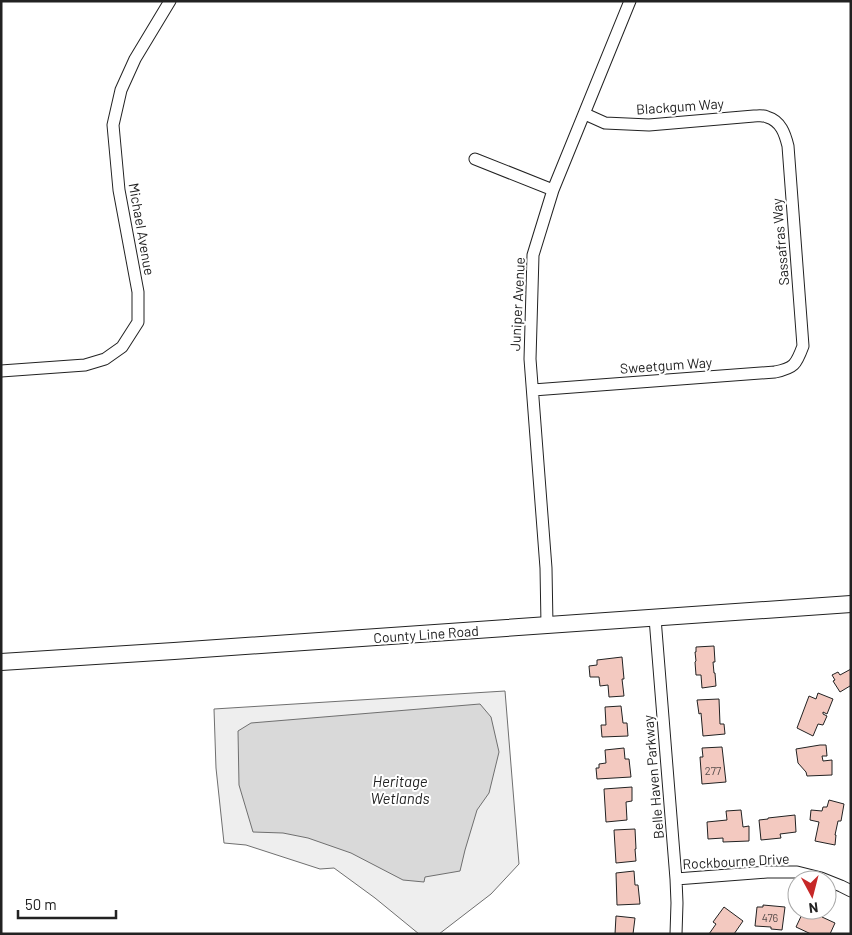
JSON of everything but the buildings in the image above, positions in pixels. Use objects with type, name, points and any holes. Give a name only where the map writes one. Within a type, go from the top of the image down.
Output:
[{"type":"main road","name":"County Line Road","points":[[1,662],[851,604]]},
{"type":"street","name":"Michael Avenue","points":[[1,371],[85,364],[105,359],[122,346],[138,322],[138,292],[119,190],[113,125],[121,90],[131,67],[170,1]]},
{"type":"street","name":"Juniper Avenue","points":[[547,625],[546,568],[530,359],[533,255],[553,190],[630,1]]},
{"type":"street","name":"Blackgum Way","points":[[584,114],[605,123],[649,125],[754,116],[767,116],[778,123]]},
{"type":"street","name":"Sassafras Way","points":[[778,123],[785,134],[788,146],[802,322],[803,346],[798,361]]},
{"type":"street","points":[[475,159],[553,190]]},
{"type":"street","name":"Sweetgum Way","points":[[533,390],[775,372],[788,370],[798,361]]},
{"type":"street","name":"Belle Haven Parkway","points":[[655,618],[678,903],[676,934]]},
{"type":"street","name":"Rockbourne Drive","points":[[676,879],[767,872],[797,872],[850,888]]},
{"type":"shaded area","name":"Heritage Wetlands","points":[[505,691],[519,864],[491,894],[439,934],[419,934],[334,868],[320,869],[246,845],[224,843],[216,768],[214,709]]},
{"type":"water","name":"Heritage Wetlands","points":[[480,704],[491,717],[499,752],[489,793],[477,810],[460,871],[425,877],[424,882],[403,880],[351,853],[308,838],[283,833],[253,832],[239,785],[238,731],[251,723]]}]
